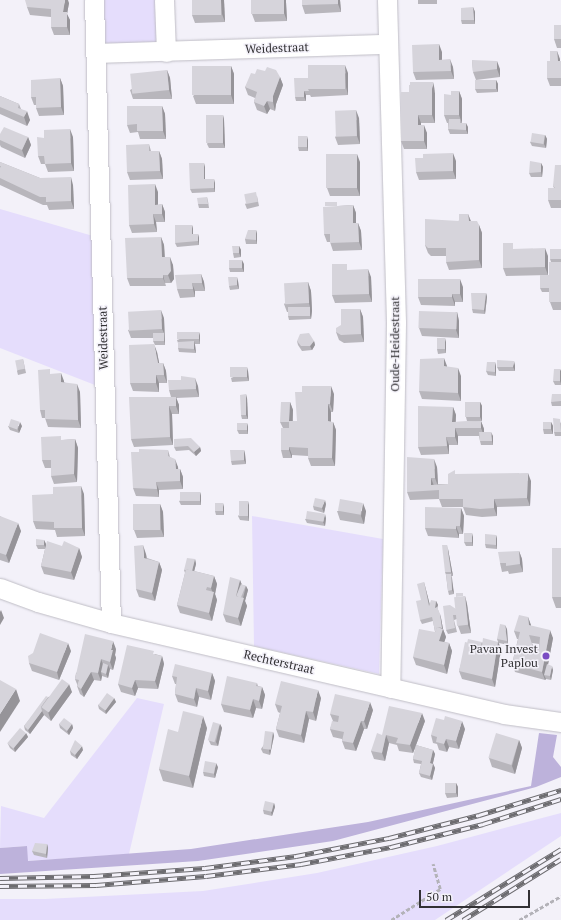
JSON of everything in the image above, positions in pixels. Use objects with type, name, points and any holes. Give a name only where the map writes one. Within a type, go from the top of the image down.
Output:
[{"type":"street","name":"Weidestraat","points":[[94,0],[111,624]]},
{"type":"street","points":[[164,0],[166,52]]},
{"type":"street","name":"Oude-Heidestraat","points":[[387,0],[387,44],[396,323],[390,688]]},
{"type":"street","name":"Weidestraat","points":[[96,53],[387,44]]},
{"type":"street","name":"Rechterstraat","points":[[0,588],[38,602],[111,624],[504,714],[561,722]]},
{"type":"path","points":[[391,920],[440,889],[433,864]]},
{"type":"path","points":[[519,920],[561,896]]},
{"type":"shaded area","points":[[94,0],[164,0],[164,53],[94,53]]},
{"type":"shaded area","points":[[0,209],[93,236],[95,385],[0,348]]},
{"type":"shaded area","points":[[252,516],[383,539],[379,674],[254,646]]},
{"type":"shaded area","points":[[137,698],[164,704],[129,854],[27,861],[26,846],[0,848],[1,806],[44,818]]},
{"type":"shaded area","points":[[539,733],[557,735],[553,757],[561,767],[561,777],[536,787],[333,841],[198,861],[0,874],[0,848],[27,846],[28,861],[191,849],[368,822],[531,786]]},
{"type":"shaded area","points":[[561,813],[561,836],[435,920],[0,920],[0,899],[45,899],[203,891],[317,873],[437,846]]},
{"type":"building","points":[[25,0],[65,0],[63,12],[67,12],[67,27],[51,27],[51,9],[27,7]]},
{"type":"building","points":[[192,0],[221,0],[221,15],[192,15]]},
{"type":"building","points":[[251,0],[284,0],[284,14],[251,14]]},
{"type":"building","points":[[302,0],[338,0],[338,4],[302,5]]},
{"type":"building","points":[[473,7],[474,20],[461,20],[461,8]]},
{"type":"building","points":[[554,25],[561,25],[561,39],[554,39]]},
{"type":"building","points":[[439,44],[439,60],[450,59],[451,71],[413,72],[412,45]]},
{"type":"building","points":[[550,51],[557,51],[558,61],[561,61],[561,78],[547,78],[547,61],[550,61]]},
{"type":"building","points":[[472,60],[497,61],[497,69],[473,72]]},
{"type":"building","points":[[308,65],[345,65],[345,89],[308,89]]},
{"type":"building","points":[[192,66],[231,66],[231,95],[192,95]]},
{"type":"building","points":[[267,67],[276,70],[280,77],[273,96],[273,102],[267,101],[264,106],[254,102],[257,92],[245,87],[251,73],[255,74],[257,69],[265,71]]},
{"type":"building","points":[[167,70],[169,90],[132,94],[130,74]]},
{"type":"building","points":[[60,78],[61,107],[36,108],[36,97],[31,97],[31,80]]},
{"type":"building","points":[[294,78],[308,78],[309,91],[304,91],[304,97],[295,97]]},
{"type":"building","points":[[475,80],[496,80],[496,89],[475,89]]},
{"type":"building","points":[[410,82],[433,82],[433,89],[432,85],[410,85]]},
{"type":"building","points":[[409,85],[432,85],[432,115],[418,115],[418,125],[424,125],[424,141],[401,141],[401,92],[409,92]]},
{"type":"building","points":[[451,91],[459,91],[459,115],[444,115],[444,94],[451,95]]},
{"type":"building","points":[[0,96],[19,104],[18,108],[27,111],[24,117],[0,107]]},
{"type":"building","points":[[127,106],[162,106],[163,131],[137,131],[137,124],[127,125]]},
{"type":"building","points":[[356,110],[357,136],[336,137],[335,111]]},
{"type":"building","points":[[206,115],[223,115],[223,143],[206,143]]},
{"type":"building","points":[[449,119],[460,119],[460,123],[466,123],[466,130],[448,129]]},
{"type":"building","points":[[4,127],[28,137],[22,150],[0,140],[0,134]]},
{"type":"building","points":[[70,129],[71,163],[45,164],[44,156],[38,156],[37,137],[44,138],[44,130]]},
{"type":"building","points":[[532,133],[545,135],[543,144],[531,142]]},
{"type":"building","points":[[298,136],[307,136],[307,147],[298,147]]},
{"type":"building","points":[[149,144],[149,151],[159,151],[160,171],[127,172],[126,145]]},
{"type":"building","points":[[453,153],[453,171],[416,172],[415,158],[423,158],[423,154]]},
{"type":"building","points":[[326,154],[357,154],[357,188],[326,188]]},
{"type":"building","points":[[530,161],[541,163],[541,172],[529,173]]},
{"type":"building","points":[[0,162],[40,178],[71,177],[71,201],[46,202],[46,197],[40,197],[0,178]]},
{"type":"building","points":[[189,163],[204,163],[204,179],[214,179],[214,188],[190,189]]},
{"type":"building","points":[[555,165],[561,165],[561,200],[548,200],[548,188],[555,188],[553,186]]},
{"type":"building","points":[[155,184],[155,205],[162,204],[162,214],[153,214],[154,224],[129,225],[128,185]]},
{"type":"building","points":[[256,192],[258,202],[246,204],[244,194]]},
{"type":"building","points":[[207,197],[208,204],[198,204],[197,198]]},
{"type":"building","points":[[325,202],[337,202],[337,206],[325,206]]},
{"type":"building","points":[[353,205],[353,223],[358,223],[359,242],[330,243],[330,234],[324,234],[323,207]]},
{"type":"building","points":[[459,214],[468,214],[469,221],[477,221],[479,225],[479,260],[446,262],[446,248],[428,248],[425,245],[425,219],[459,221]]},
{"type":"building","points":[[175,225],[192,225],[192,234],[198,234],[198,241],[175,243]]},
{"type":"building","points":[[248,230],[256,230],[256,240],[245,239]]},
{"type":"building","points":[[161,237],[162,257],[170,257],[171,271],[168,275],[163,275],[163,278],[127,278],[125,238]]},
{"type":"building","points":[[503,243],[513,243],[513,249],[545,248],[545,267],[503,268]]},
{"type":"building","points":[[232,246],[239,246],[239,253],[233,253]]},
{"type":"building","points":[[550,249],[561,249],[561,259],[550,259]]},
{"type":"building","points":[[229,260],[242,260],[242,268],[229,268]]},
{"type":"building","points":[[549,262],[561,262],[561,302],[549,302]]},
{"type":"building","points":[[332,264],[347,264],[347,270],[368,269],[369,294],[332,295]]},
{"type":"building","points":[[201,274],[202,283],[192,283],[193,289],[177,289],[175,275]]},
{"type":"building","points":[[540,275],[549,275],[549,288],[540,288]]},
{"type":"building","points":[[228,277],[237,277],[237,285],[229,286]]},
{"type":"building","points":[[418,279],[460,279],[460,294],[452,294],[452,297],[418,297]]},
{"type":"building","points":[[308,282],[309,303],[285,304],[284,283]]},
{"type":"building","points":[[471,293],[486,293],[484,310],[472,309]]},
{"type":"building","points":[[288,307],[310,307],[310,316],[288,316]]},
{"type":"building","points":[[341,309],[360,309],[361,334],[341,335],[336,332],[336,328],[341,325]]},
{"type":"building","points":[[161,310],[162,329],[129,331],[128,312]]},
{"type":"building","points":[[419,311],[457,312],[456,329],[418,328]]},
{"type":"building","points":[[177,332],[199,332],[199,339],[177,339]]},
{"type":"building","points":[[153,333],[164,333],[164,341],[153,341]]},
{"type":"building","points":[[309,333],[314,341],[310,346],[301,346],[297,341],[300,334]]},
{"type":"building","points":[[437,338],[445,338],[445,349],[437,349]]},
{"type":"building","points":[[194,341],[194,349],[178,348],[178,342]]},
{"type":"building","points":[[154,344],[158,363],[163,363],[164,375],[156,375],[156,383],[130,383],[129,345]]},
{"type":"building","points":[[444,358],[444,366],[458,368],[458,393],[419,391],[420,359]]},
{"type":"building","points":[[23,359],[25,369],[17,370],[15,361]]},
{"type":"building","points":[[497,360],[514,361],[513,367],[497,367]]},
{"type":"building","points":[[487,362],[495,362],[495,372],[486,371]]},
{"type":"building","points":[[230,367],[247,367],[247,377],[230,377]]},
{"type":"building","points":[[50,369],[50,374],[61,373],[61,382],[77,384],[78,420],[45,419],[45,410],[40,410],[38,370]]},
{"type":"building","points":[[554,369],[560,369],[560,381],[553,381]]},
{"type":"building","points":[[181,376],[195,378],[196,389],[169,390],[168,380],[181,380]]},
{"type":"building","points":[[302,386],[331,386],[330,404],[328,404],[328,421],[333,422],[332,458],[308,458],[308,448],[289,447],[289,450],[281,450],[281,428],[289,428],[289,422],[280,422],[281,402],[290,402],[289,421],[297,421],[295,392],[302,392]]},
{"type":"building","points":[[246,394],[246,415],[241,415],[240,395]]},
{"type":"building","points":[[552,394],[561,394],[561,401],[551,402]]},
{"type":"building","points":[[129,397],[176,397],[176,406],[169,406],[170,437],[131,439]]},
{"type":"building","points":[[465,402],[480,402],[480,417],[465,417]]},
{"type":"building","points":[[418,406],[453,407],[452,422],[481,421],[481,428],[455,428],[455,437],[446,437],[447,446],[418,447]]},
{"type":"building","points":[[553,418],[560,419],[561,432],[554,432]]},
{"type":"building","points":[[11,419],[20,422],[17,429],[9,427]]},
{"type":"building","points":[[543,422],[551,422],[551,429],[543,429]]},
{"type":"building","points":[[237,423],[247,423],[247,430],[237,430]]},
{"type":"building","points":[[479,432],[491,432],[492,441],[480,441]]},
{"type":"building","points":[[61,436],[61,440],[75,439],[74,474],[51,476],[51,460],[42,460],[41,437]]},
{"type":"building","points":[[191,438],[200,447],[194,452],[188,446],[174,447],[174,439]]},
{"type":"building","points":[[139,449],[168,450],[168,456],[175,459],[176,469],[180,469],[180,481],[156,482],[157,489],[133,488],[131,452],[139,452]]},
{"type":"building","points":[[230,450],[244,450],[244,460],[231,461]]},
{"type":"building","points":[[407,457],[434,459],[435,478],[431,478],[431,485],[448,484],[448,474],[455,470],[455,474],[528,473],[527,498],[494,499],[494,508],[480,509],[463,507],[463,499],[439,499],[439,490],[407,492]]},
{"type":"building","points":[[81,486],[82,528],[54,528],[54,522],[33,521],[32,495],[53,494],[53,487]]},
{"type":"building","points":[[180,492],[200,492],[200,501],[180,501]]},
{"type":"building","points":[[315,498],[325,500],[322,508],[313,506]]},
{"type":"building","points":[[340,499],[363,503],[361,515],[338,511]]},
{"type":"building","points":[[239,501],[248,501],[248,516],[239,516]]},
{"type":"building","points":[[215,503],[223,503],[223,511],[215,511]]},
{"type":"building","points":[[133,504],[160,504],[160,530],[133,530]]},
{"type":"building","points":[[425,507],[461,508],[460,526],[456,526],[456,529],[425,528]]},
{"type":"building","points":[[307,511],[325,514],[324,522],[306,519]]},
{"type":"building","points":[[0,516],[18,523],[6,555],[0,553]]},
{"type":"building","points":[[464,533],[472,533],[472,542],[464,542]]},
{"type":"building","points":[[485,534],[496,535],[496,545],[485,544]]},
{"type":"building","points":[[36,539],[44,540],[44,545],[36,545]]},
{"type":"building","points":[[47,541],[62,546],[64,541],[79,548],[71,572],[41,566]]},
{"type":"building","points":[[143,545],[144,558],[159,562],[152,593],[136,589],[134,546]]},
{"type":"building","points":[[442,545],[447,545],[451,572],[445,572]]},
{"type":"building","points":[[552,548],[561,548],[561,597],[552,597]]},
{"type":"building","points":[[519,551],[520,564],[506,566],[506,563],[500,563],[498,552]]},
{"type":"building","points":[[187,558],[195,559],[192,571],[186,569],[184,570]]},
{"type":"building","points":[[186,569],[214,576],[211,588],[207,587],[206,590],[214,592],[209,613],[177,605]]},
{"type":"building","points":[[446,574],[451,574],[452,590],[448,591]]},
{"type":"building","points":[[230,577],[240,580],[236,596],[244,598],[238,618],[223,614]]},
{"type":"building","points":[[424,582],[429,606],[431,600],[436,601],[435,608],[437,607],[440,614],[442,628],[437,627],[436,631],[432,617],[420,620],[416,601],[421,600],[417,584]]},
{"type":"building","points":[[241,584],[246,586],[241,598],[236,596]]},
{"type":"building","points":[[456,593],[463,593],[463,596],[456,597]]},
{"type":"building","points":[[465,596],[468,625],[457,626],[454,597]]},
{"type":"building","points":[[450,605],[456,609],[456,615],[453,615],[455,628],[446,630],[443,606]]},
{"type":"building","points":[[519,615],[528,617],[529,625],[550,630],[542,672],[512,664],[520,632],[514,631]],"holes":[[[529,635],[540,637],[539,649],[533,647]]]},
{"type":"building","points":[[500,624],[505,625],[507,641],[497,639]]},
{"type":"building","points":[[437,627],[443,629],[439,641],[449,643],[444,665],[413,657],[419,629],[435,632]]},
{"type":"building","points":[[40,633],[68,643],[57,672],[29,663],[28,656],[33,653]]},
{"type":"building","points":[[85,634],[113,641],[111,650],[113,650],[110,662],[101,659],[98,673],[91,672],[81,689],[77,686],[79,680],[75,679]]},
{"type":"building","points":[[483,638],[498,642],[492,679],[459,671],[465,642],[482,646]]},
{"type":"building","points":[[468,639],[482,642],[481,646],[467,643]]},
{"type":"building","points":[[127,645],[154,651],[153,654],[162,656],[155,681],[135,680],[132,688],[118,684]]},
{"type":"building","points":[[103,663],[108,665],[106,674],[101,672]]},
{"type":"building","points":[[175,664],[212,673],[208,691],[196,688],[194,699],[175,694],[177,677],[172,676]]},
{"type":"building","points":[[547,664],[552,666],[550,676],[544,675]]},
{"type":"building","points":[[227,676],[257,683],[256,686],[262,687],[259,701],[253,699],[250,710],[221,704]]},
{"type":"building","points":[[62,679],[69,684],[49,713],[41,707]]},
{"type":"building","points":[[0,680],[16,689],[0,714]]},
{"type":"building","points":[[281,681],[318,690],[313,712],[306,711],[301,735],[276,729],[282,706],[275,704]]},
{"type":"building","points":[[107,693],[114,698],[105,710],[98,705]]},
{"type":"building","points":[[335,694],[370,702],[364,721],[361,721],[353,743],[342,741],[344,732],[330,729],[332,721],[338,722],[339,716],[330,714]]},
{"type":"building","points":[[46,696],[48,697],[41,707],[42,711],[28,730],[24,726]]},
{"type":"building","points":[[389,706],[422,713],[410,745],[396,743],[398,738],[386,735],[382,753],[371,751],[377,733],[382,735]]},
{"type":"building","points":[[183,711],[203,716],[189,776],[159,769],[168,729],[178,732]]},
{"type":"building","points":[[445,716],[462,721],[456,741],[446,739],[444,744],[436,742],[437,737],[431,735],[436,718],[444,720]]},
{"type":"building","points":[[64,718],[72,724],[67,731],[59,724]]},
{"type":"building","points":[[213,722],[220,724],[214,742],[208,740]]},
{"type":"building","points":[[20,728],[26,733],[13,748],[7,743]]},
{"type":"building","points":[[265,731],[273,732],[271,750],[263,749]]},
{"type":"building","points":[[496,733],[519,740],[511,765],[488,758]]},
{"type":"building","points":[[75,740],[82,746],[75,755],[70,751]]},
{"type":"building","points":[[416,745],[433,750],[430,763],[433,764],[430,776],[419,773],[422,761],[413,759]]},
{"type":"building","points":[[205,761],[216,763],[214,774],[203,772]]},
{"type":"building","points":[[445,783],[456,783],[456,793],[445,793]]},
{"type":"building","points":[[265,801],[274,803],[272,812],[263,810]]},
{"type":"building","points":[[35,843],[47,844],[46,854],[32,851]]},
{"type":"railway","points":[[0,878],[94,876],[205,868],[296,856],[389,838],[479,815],[561,790]]},
{"type":"railway","points":[[0,886],[96,885],[206,876],[301,864],[391,847],[483,824],[561,799]]},
{"type":"railway","points":[[446,920],[561,849]]},
{"type":"railway","points":[[463,920],[561,859]]},
{"type":"place","name":"Pavan Invest Paplou","points":[[546,656]]}]
